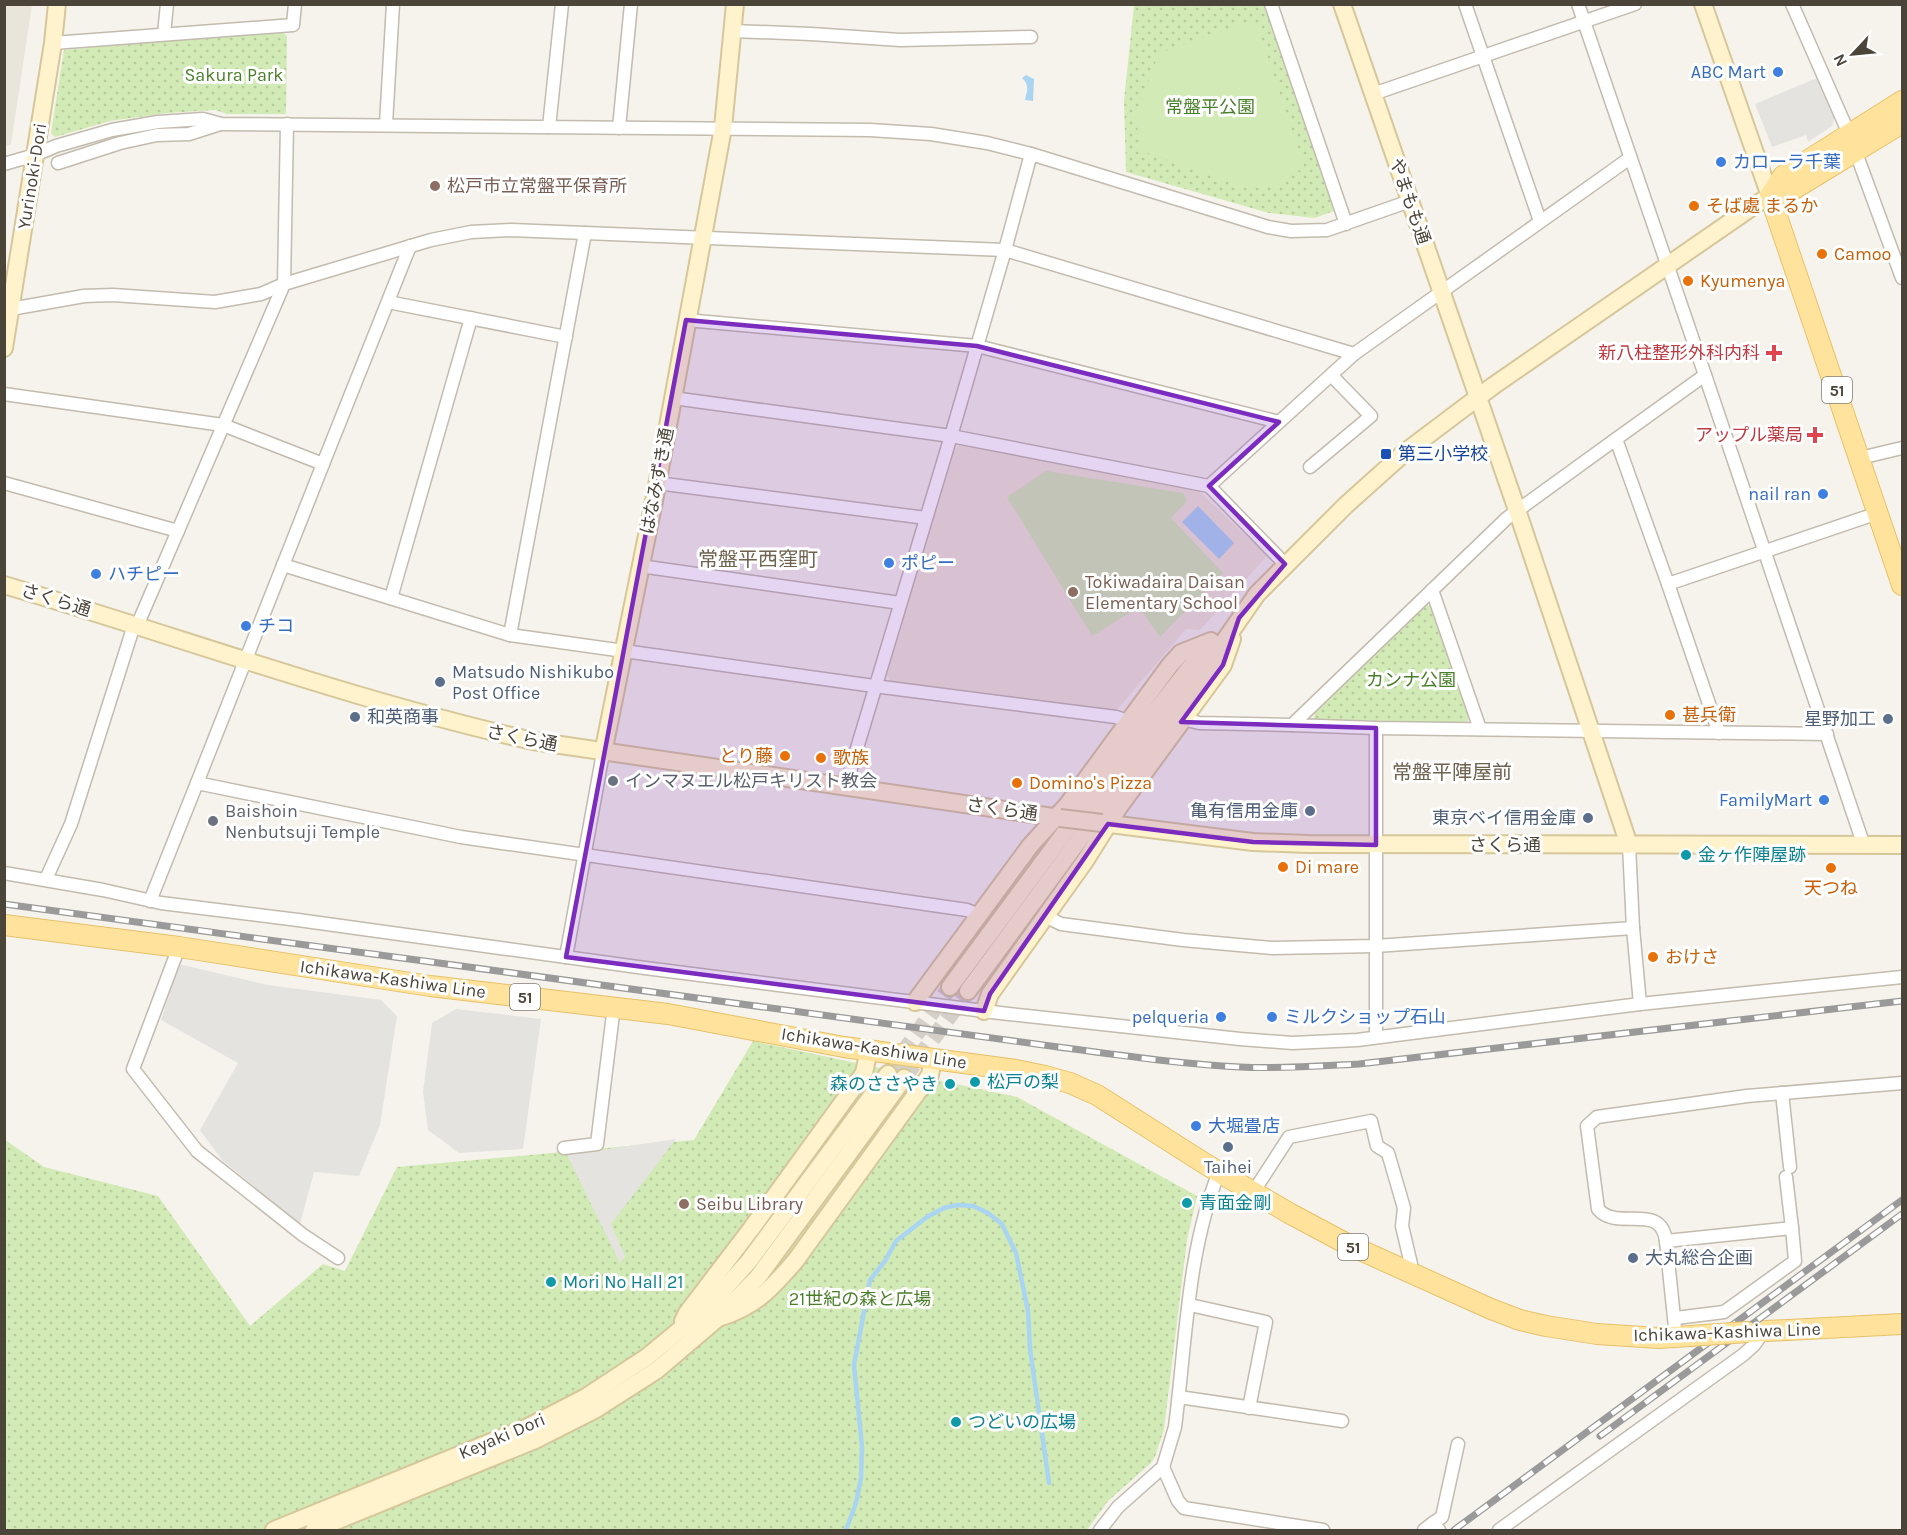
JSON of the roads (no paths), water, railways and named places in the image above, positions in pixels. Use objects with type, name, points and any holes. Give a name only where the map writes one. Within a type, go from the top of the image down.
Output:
[{"type":"main road","points":[[1770,196],[1789,192],[1902,101]]},
{"type":"main road","points":[[1852,142],[1902,123]]},
{"type":"main road","name":"51","points":[[1770,196],[1902,585]]},
{"type":"main road","name":"Ichikawa-Kashiwa Line","points":[[4,925],[179,947],[430,986],[668,1014],[869,1050],[1016,1070],[1070,1083],[1097,1095],[1219,1172],[1347,1244],[1491,1309],[1538,1324],[1597,1334],[1659,1338],[1680,1330],[1756,1331],[1902,1324]]},
{"type":"street","name":"Yurinoki-Dori","points":[[4,348],[8,309],[36,155],[57,4]]},
{"type":"street","points":[[164,34],[167,4]]},
{"type":"street","points":[[53,43],[293,25],[295,4]]},
{"type":"street","points":[[386,124],[393,4]]},
{"type":"street","points":[[549,127],[561,4]]},
{"type":"street","points":[[619,128],[631,4]]},
{"type":"street","name":"はなみずき通","points":[[566,957],[723,128],[735,4]]},
{"type":"street","points":[[1271,4],[1346,224]]},
{"type":"street","name":"やまもも通","points":[[1342,4],[1517,510],[1629,845]]},
{"type":"street","points":[[1465,4],[1540,221]]},
{"type":"street","points":[[1578,4],[1864,846]]},
{"type":"street","points":[[1373,94],[1635,4]]},
{"type":"street","points":[[968,991],[1209,663],[1239,618],[1257,594],[1285,564],[1404,453],[1477,398],[1770,196],[1703,4]]},
{"type":"street","points":[[1792,4],[1852,142],[1902,278]]},
{"type":"street","points":[[733,32],[900,40],[1031,37]]},
{"type":"street","points":[[4,164],[112,130],[158,122],[203,119],[221,123],[870,130],[931,134],[987,143],[1031,154],[1268,227],[1291,231],[1327,230],[1410,201]]},
{"type":"street","points":[[58,163],[120,143],[157,135],[189,134],[221,123]]},
{"type":"street","points":[[46,879],[70,824],[136,625],[284,284],[287,124]]},
{"type":"street","points":[[845,788],[951,436],[1031,154]]},
{"type":"street","points":[[1209,486],[1354,354],[1630,158]]},
{"type":"street","points":[[8,309],[55,299],[94,295],[215,302],[261,294],[284,284],[410,246],[471,232],[511,230],[1005,250],[1354,354]]},
{"type":"street","points":[[510,635],[585,233]]},
{"type":"street","points":[[1891,245],[1902,237]]},
{"type":"street","points":[[150,902],[410,246]]},
{"type":"street","points":[[388,302],[566,338]]},
{"type":"street","points":[[391,598],[471,318]]},
{"type":"street","points":[[686,320],[977,346],[1279,422]]},
{"type":"street","points":[[1310,467],[1371,416],[1331,375]]},
{"type":"street","points":[[1292,725],[1517,510],[1705,375]]},
{"type":"street","points":[[4,394],[223,425],[323,464]]},
{"type":"street","points":[[673,398],[951,436],[1209,486],[1285,564]]},
{"type":"street","points":[[1616,439],[1719,733]]},
{"type":"street","points":[[1860,458],[1902,448]]},
{"type":"street","points":[[4,483],[178,531]]},
{"type":"street","points":[[657,483],[926,519]]},
{"type":"street","points":[[1668,584],[1878,513]]},
{"type":"street","points":[[283,565],[510,635],[1116,717],[1128,721]]},
{"type":"street","points":[[640,566],[900,603]]},
{"type":"street","name":"さくら通","points":[[4,585],[388,705],[461,725],[603,753],[845,788],[1253,842],[1376,845],[1902,845]]},
{"type":"street","points":[[1432,590],[1480,729]]},
{"type":"street","points":[[950,987],[1141,730],[1211,641],[1239,618]]},
{"type":"street","points":[[984,1011],[990,994],[1085,861],[1105,823],[1223,665],[1239,618]]},
{"type":"street","points":[[915,1002],[1030,846],[1058,817],[1180,653],[1211,641]]},
{"type":"street","points":[[1183,720],[1199,723],[1376,728],[1827,734]]},
{"type":"street","points":[[1376,728],[1376,1037]]},
{"type":"street","points":[[197,783],[461,837],[967,910],[980,915]]},
{"type":"street","points":[[1629,845],[1640,1004]]},
{"type":"street","points":[[4,873],[46,879],[150,902],[984,1011],[1281,1042],[1357,1040],[1640,1004],[1902,977]]},
{"type":"street","points":[[1045,916],[1061,924],[1183,940],[1262,947],[1376,946],[1633,928]]},
{"type":"street","points":[[179,947],[133,1069],[197,1151],[303,1235],[338,1258]]},
{"type":"street","points":[[564,1148],[597,1144],[614,1006]]},
{"type":"street","points":[[677,1333],[687,1313],[864,1074],[869,1050]]},
{"type":"street","points":[[714,1311],[740,1311],[758,1300],[775,1285],[796,1260],[930,1075],[933,1059]]},
{"type":"street","points":[[714,1311],[758,1277],[896,1076]]},
{"type":"street","points":[[1782,1093],[1795,1261],[1724,1312],[1680,1330],[1665,1232],[1659,1223],[1645,1219],[1607,1216],[1598,1209],[1587,1126],[1591,1121],[1597,1117],[1782,1093],[1902,1083]]},
{"type":"street","points":[[1254,1191],[1289,1137],[1371,1121],[1377,1146],[1389,1153],[1404,1208],[1402,1226],[1411,1264],[1408,1270]]},
{"type":"street","points":[[1100,1530],[1118,1507],[1163,1467],[1175,1427],[1198,1240],[1207,1202],[1219,1172]]},
{"type":"street","points":[[1666,1241],[1792,1228]]},
{"type":"street","points":[[1190,1305],[1266,1322],[1249,1408]]},
{"type":"street","name":"Keyaki Dori","points":[[274,1530],[528,1427],[586,1397],[647,1357],[677,1333],[714,1311]]},
{"type":"street","name":"Keyaki Dori","points":[[314,1530],[536,1440],[596,1409],[657,1370],[714,1311]]},
{"type":"street","points":[[1499,1530],[1754,1346],[1756,1331]]},
{"type":"street","points":[[1179,1397],[1342,1421]]},
{"type":"street","points":[[1433,1528],[1442,1517],[1458,1444]]},
{"type":"street","points":[[1163,1467],[1178,1501],[1184,1508],[1323,1530]]},
{"type":"water","points":[[1026,75],[1034,79],[1033,101],[1025,100],[1027,86],[1022,78]]},
{"type":"water","points":[[1198,506],[1234,543],[1219,559],[1182,522]]},
{"type":"waterway","points":[[846,1530],[856,1503],[861,1478],[862,1447],[854,1365],[870,1280],[885,1261],[896,1241],[927,1217],[944,1208],[957,1205],[973,1206],[988,1213],[1002,1224],[1016,1253],[1028,1311],[1030,1349],[1049,1483]]},
{"type":"tunnel","points":[[888,1074],[950,987]]},
{"type":"tunnel","points":[[904,1078],[968,991]]},
{"type":"railway","points":[[4,904],[1104,1053],[1217,1066],[1285,1067],[1359,1064],[1902,1001]]},
{"type":"railway","points":[[1454,1530],[1902,1200]]},
{"type":"railway","points":[[1600,1436],[1902,1214]]},
{"type":"place","name":"ABC Mart","points":[[1778,72]]},
{"type":"place","name":"カローラ千葉","points":[[1721,162]]},
{"type":"place","name":"松戸市立常盤平保育所","points":[[435,186]]},
{"type":"place","name":"そば處 まるか","points":[[1694,206]]},
{"type":"place","name":"Camoo","points":[[1822,254]]},
{"type":"place","name":"Kyumenya","points":[[1688,281]]},
{"type":"place","name":"新八柱整形外科内科","points":[[1774,353]]},
{"type":"place","name":"アップル薬局","points":[[1815,435]]},
{"type":"place","name":"第三小学校","points":[[1386,454]]},
{"type":"place","name":"nail ran","points":[[1823,494]]},
{"type":"place","name":"ポピー","points":[[889,563]]},
{"type":"place","name":"ハチピー","points":[[96,574]]},
{"type":"place","name":"Tokiwadaira Daisan Elementary School","points":[[1073,592]]},
{"type":"place","name":"チコ","points":[[246,626]]},
{"type":"place","name":"Matsudo Nishikubo Post Office","points":[[440,682]]},
{"type":"place","name":"甚兵衛","points":[[1670,715]]},
{"type":"place","name":"和英商事","points":[[355,717]]},
{"type":"place","name":"星野加工","points":[[1888,719]]},
{"type":"place","name":"とり藤","points":[[785,756]]},
{"type":"place","name":"歌族","points":[[821,758]]},
{"type":"place","name":"インマヌエル松戸キリスト教会","points":[[613,781]]},
{"type":"place","name":"Domino's Pizza","points":[[1017,783]]},
{"type":"place","name":"FamilyMart","points":[[1824,800]]},
{"type":"place","name":"亀有信用金庫","points":[[1310,811]]},
{"type":"place","name":"東京ベイ信用金庫","points":[[1588,818]]},
{"type":"place","name":"Baishoin Nenbutsuji Temple","points":[[213,821]]},
{"type":"place","name":"金ヶ作陣屋跡","points":[[1686,855]]},
{"type":"place","name":"Di mare","points":[[1283,867]]},
{"type":"place","name":"天つね","points":[[1831,868]]},
{"type":"place","name":"おけさ","points":[[1653,957]]},
{"type":"place","name":"pelqueria","points":[[1221,1017]]},
{"type":"place","name":"ミルクショップ石山","points":[[1272,1017]]},
{"type":"place","name":"松戸の梨","points":[[975,1082]]},
{"type":"place","name":"森のささやき","points":[[950,1084]]},
{"type":"place","name":"大堀畳店","points":[[1196,1126]]},
{"type":"place","name":"Taihei","points":[[1228,1147]]},
{"type":"place","name":"青面金剛","points":[[1187,1203]]},
{"type":"place","name":"Seibu Library","points":[[684,1204]]},
{"type":"place","name":"大丸総合企画","points":[[1633,1258]]},
{"type":"place","name":"Mori No Hall 21","points":[[551,1282]]},
{"type":"place","name":"つどいの広場","points":[[956,1422]]},
{"type":"district","name":"常盤平西窪町","points":[[758,559]]},
{"type":"district","name":"常盤平陣屋前","points":[[1452,772]]},
{"type":"park label","name":"Sakura Park","points":[[234,75]]},
{"type":"park label","name":"常盤平公園","points":[[1210,107]]},
{"type":"park label","name":"カンナ公園","points":[[1411,680]]},
{"type":"park label","name":"21世紀の森と広場","points":[[860,1299]]}]
